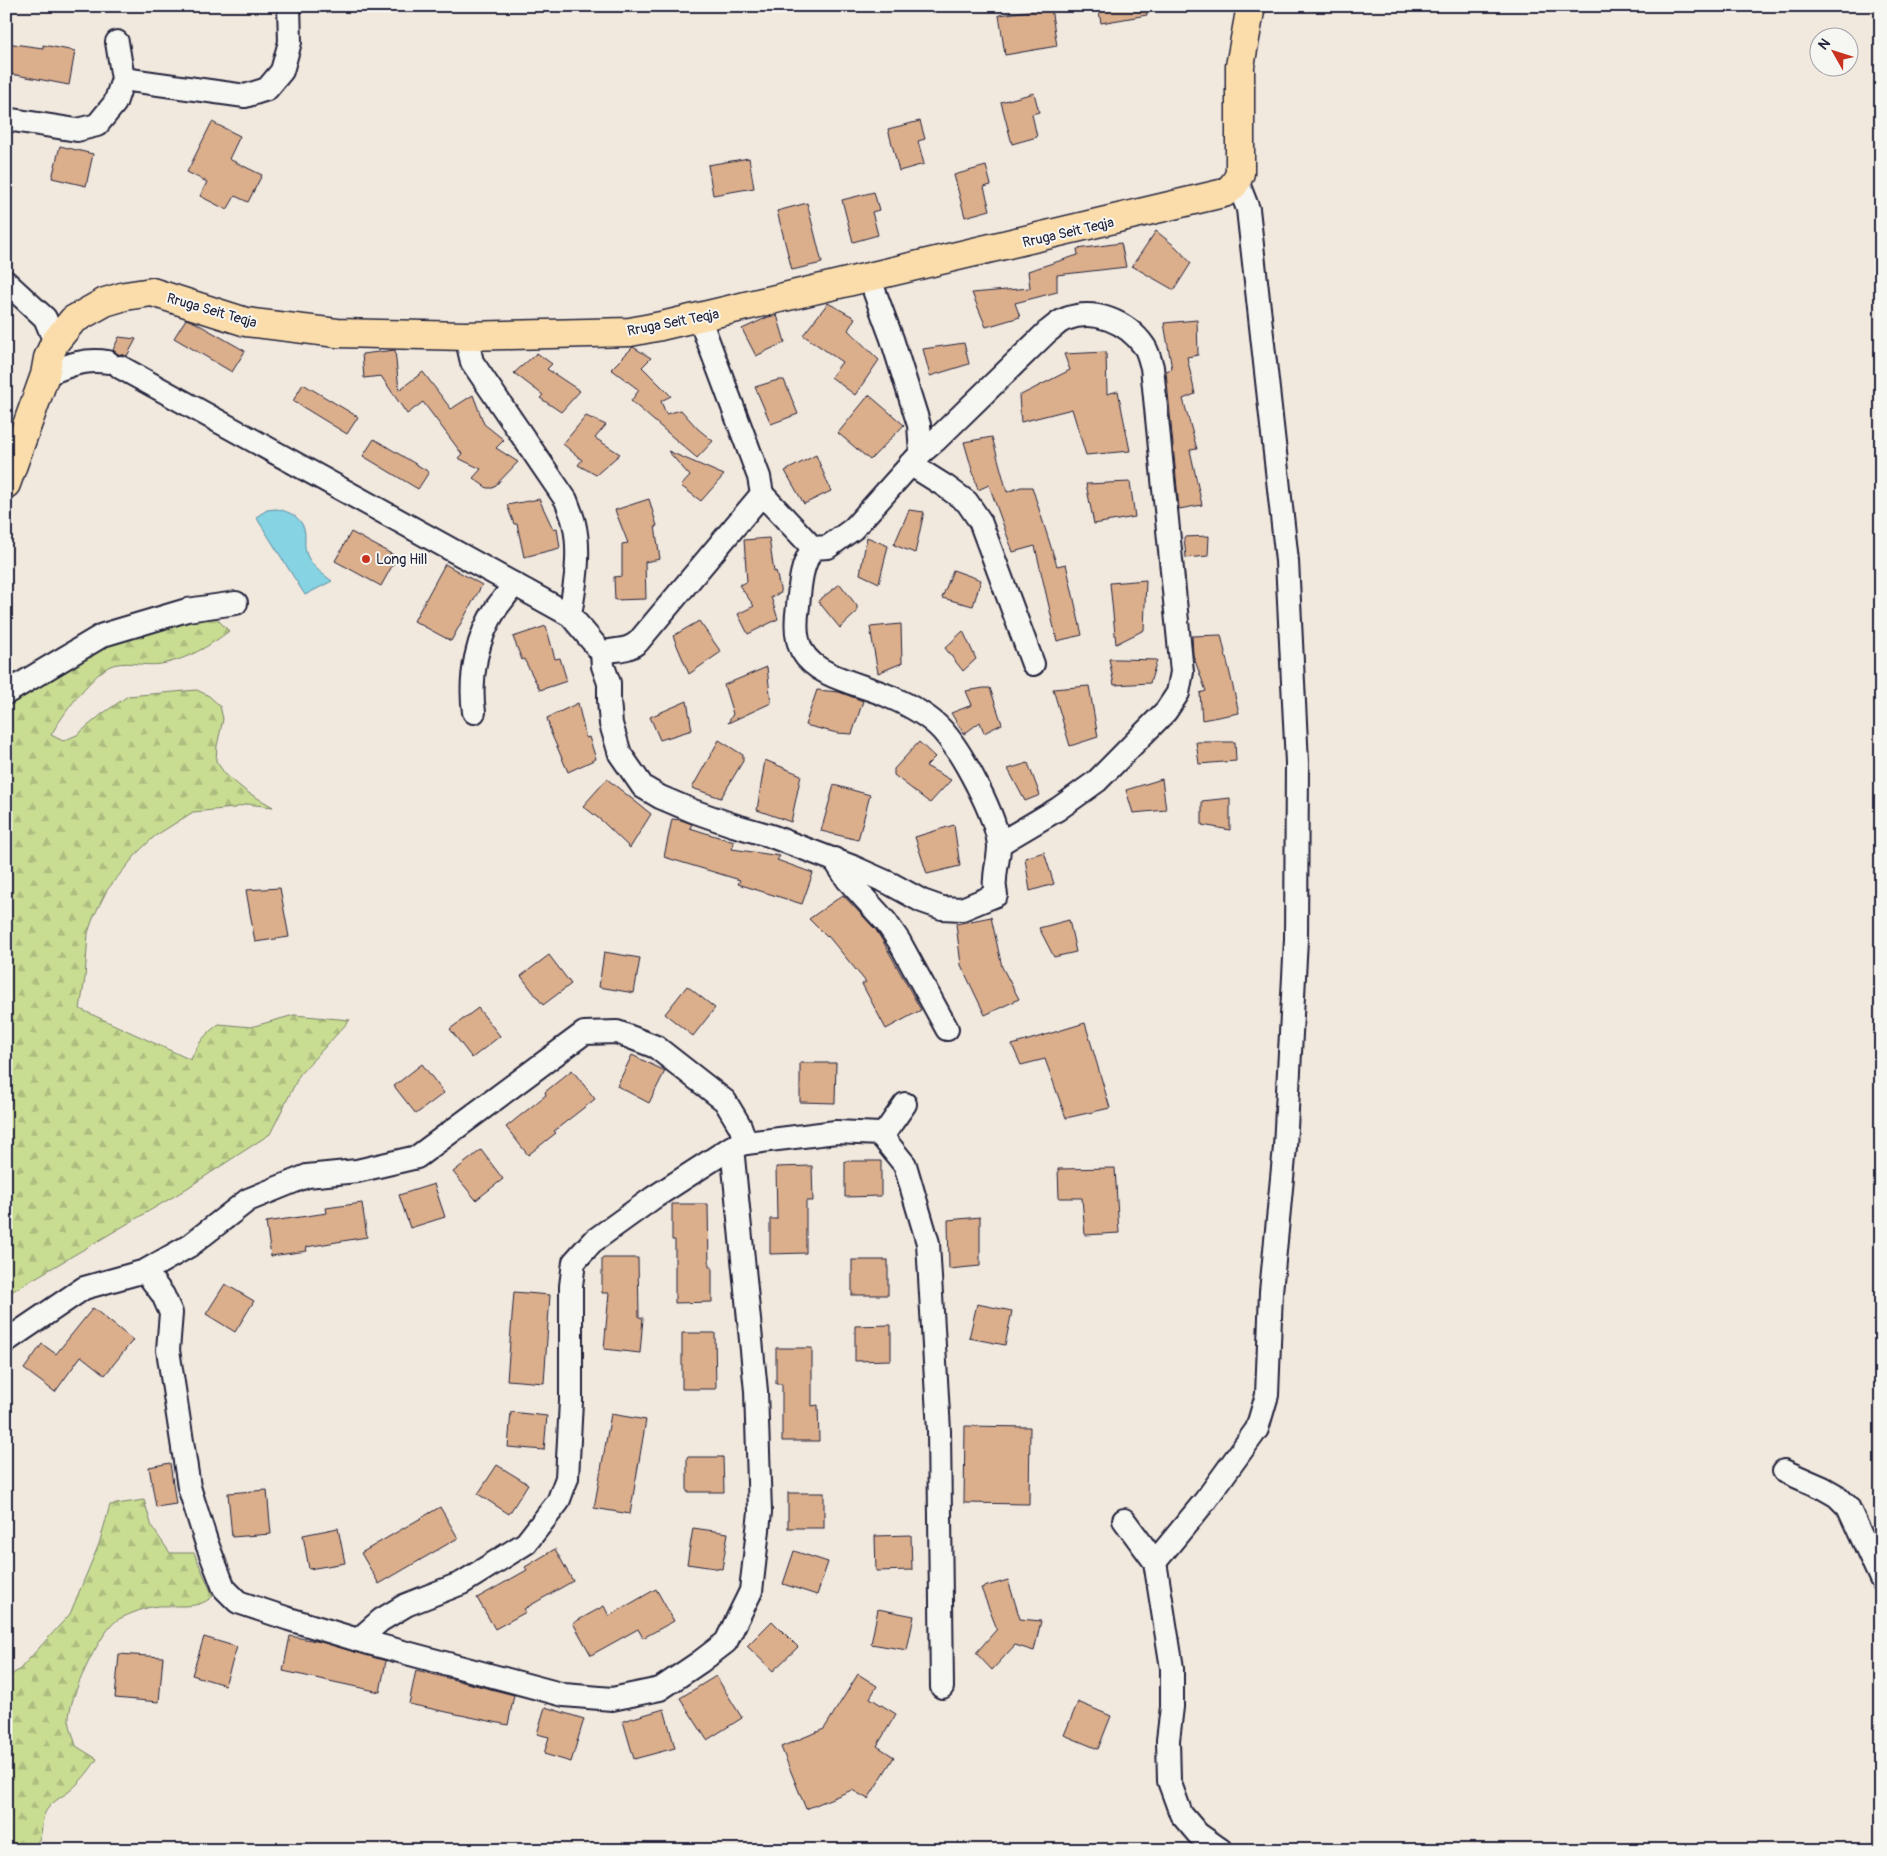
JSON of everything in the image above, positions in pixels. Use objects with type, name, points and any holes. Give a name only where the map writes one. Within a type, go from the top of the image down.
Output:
[{"type":"main road","points":[[1237,181],[1240,173],[1240,66],[1251,6]]},
{"type":"main road","name":"Rruga Seit Teqja","points":[[6,484],[55,342],[73,320],[105,302],[125,296],[152,292],[246,322],[337,333],[466,336],[630,332],[1216,196],[1232,188],[1237,181]]},
{"type":"street","points":[[123,79],[246,96],[267,88],[282,71],[290,42],[289,6]]},
{"type":"street","points":[[6,118],[77,130],[97,125],[115,104],[123,79],[117,42]]},
{"type":"street","points":[[1156,1562],[1205,1501],[1257,1429],[1267,1395],[1271,1292],[1285,1147],[1296,939],[1297,763],[1286,551],[1248,209],[1237,181]]},
{"type":"street","points":[[6,282],[45,318],[55,342]]},
{"type":"street","points":[[874,293],[892,339],[919,425],[915,458]]},
{"type":"street","points":[[813,548],[828,547],[853,529],[915,458],[935,441],[1047,332],[1065,319],[1086,315],[1108,318],[1130,331],[1145,347],[1152,368],[1182,672],[1178,693],[1166,711],[1097,781],[1058,808],[999,844]]},
{"type":"street","points":[[700,317],[759,478],[762,494],[813,548]]},
{"type":"street","points":[[466,336],[472,362],[566,500],[574,524],[576,550],[576,576],[570,616]]},
{"type":"street","points":[[45,374],[83,361],[95,360],[114,365],[570,616],[602,652],[603,666],[609,683],[611,724],[620,754],[643,786],[660,797],[693,811],[833,858],[891,884],[922,901],[942,908],[962,909],[996,895],[994,879],[999,863],[999,844],[995,827],[959,754],[942,730],[928,717],[906,704],[887,695],[836,677],[818,668],[802,651],[798,635],[797,614],[805,559],[813,548]]},
{"type":"street","points":[[915,458],[945,486],[967,502],[980,521],[1033,664]]},
{"type":"street","points":[[602,652],[629,649],[638,642],[762,494]]},
{"type":"street","points":[[474,712],[471,694],[482,637],[497,607],[514,584]]},
{"type":"street","points":[[6,694],[103,635],[187,610],[236,602]]},
{"type":"street","points":[[833,858],[847,879],[886,922],[899,941],[947,1029]]},
{"type":"street","points":[[6,1341],[84,1288],[145,1272],[189,1246],[248,1200],[307,1176],[357,1170],[417,1157],[584,1033],[617,1032],[656,1047],[725,1101],[740,1126],[739,1145],[756,1391],[760,1512],[751,1591],[726,1642],[660,1689],[612,1699],[564,1695],[358,1640],[238,1602],[224,1588],[207,1544],[190,1487],[168,1350],[171,1313],[163,1295],[145,1272]]},
{"type":"street","points":[[358,1640],[381,1620],[406,1605],[462,1583],[526,1543],[558,1502],[567,1478],[571,1401],[571,1286],[574,1262],[592,1242],[653,1198],[739,1145],[836,1132],[880,1134],[886,1131],[905,1104]]},
{"type":"street","points":[[880,1134],[905,1165],[928,1243],[939,1431],[942,1687]]},
{"type":"street","points":[[1784,1471],[1837,1496],[1848,1507],[1881,1578]]},
{"type":"street","points":[[1124,1520],[1156,1562],[1172,1668],[1172,1707],[1168,1740],[1170,1781],[1181,1814],[1198,1834],[1221,1850]]},
{"type":"green space","points":[[214,616],[229,631],[197,652],[161,664],[127,663],[108,667],[92,680],[76,698],[51,735],[63,741],[77,735],[128,696],[197,690],[209,696],[220,706],[223,719],[216,761],[225,774],[247,792],[273,807],[247,804],[234,808],[193,812],[155,836],[139,851],[107,890],[93,918],[88,933],[85,978],[80,1009],[191,1060],[202,1040],[219,1024],[251,1027],[294,1015],[350,1020],[300,1074],[270,1134],[178,1194],[6,1295],[6,703],[107,643],[135,633]]},
{"type":"green space","points":[[144,1500],[152,1527],[170,1553],[194,1553],[213,1596],[199,1604],[159,1606],[143,1609],[119,1619],[109,1628],[93,1652],[79,1683],[70,1710],[69,1720],[76,1746],[97,1759],[79,1782],[46,1810],[40,1838],[34,1846],[24,1850],[6,1850],[6,1678],[19,1670],[70,1614],[99,1544],[110,1505]]},
{"type":"water","points":[[276,509],[291,514],[300,521],[304,530],[307,556],[316,568],[332,581],[305,595],[256,517],[267,510]]},
{"type":"building","points":[[1098,6],[1146,6],[1147,15],[1101,23]]},
{"type":"building","points":[[1051,8],[1057,46],[1005,55],[999,15]]},
{"type":"building","points":[[6,43],[43,48],[43,45],[75,51],[69,85],[6,73]]},
{"type":"building","points":[[1034,93],[1039,112],[1032,114],[1037,137],[1012,144],[1001,102]]},
{"type":"building","points":[[920,121],[925,139],[918,141],[924,164],[899,171],[888,129]]},
{"type":"building","points":[[212,122],[240,136],[229,159],[262,175],[248,202],[235,196],[227,210],[200,196],[207,182],[187,172]]},
{"type":"building","points":[[60,146],[93,154],[86,186],[52,178]]},
{"type":"building","points":[[749,158],[754,188],[713,195],[708,165]]},
{"type":"building","points":[[986,166],[991,185],[984,187],[990,210],[965,217],[954,175]]},
{"type":"building","points":[[874,192],[879,210],[872,212],[878,235],[853,242],[842,200]]},
{"type":"building","points":[[807,203],[822,263],[792,270],[777,211]]},
{"type":"building","points":[[1156,231],[1176,247],[1191,263],[1174,290],[1132,266]]},
{"type":"building","points":[[1121,243],[1126,267],[1057,275],[1057,292],[1015,303],[1020,317],[986,327],[972,293],[1030,288],[1028,271],[1078,255],[1077,249]]},
{"type":"building","points":[[828,303],[855,318],[848,330],[879,360],[855,395],[831,377],[842,362],[803,335]]},
{"type":"building","points":[[777,315],[785,342],[756,356],[742,329]]},
{"type":"building","points":[[186,319],[245,351],[232,372],[174,338]]},
{"type":"building","points":[[1197,320],[1198,355],[1187,357],[1195,394],[1183,399],[1197,449],[1190,450],[1202,505],[1179,509],[1166,371],[1172,369],[1164,323]]},
{"type":"building","points":[[119,337],[136,339],[127,356],[118,354],[113,350]]},
{"type":"building","points":[[964,343],[969,364],[930,376],[923,349]]},
{"type":"building","points":[[633,347],[651,358],[642,367],[671,396],[661,401],[666,414],[681,410],[698,429],[713,441],[697,458],[631,401],[639,390],[611,369]]},
{"type":"building","points":[[395,350],[399,390],[423,372],[451,409],[473,395],[484,424],[504,440],[496,448],[518,462],[493,488],[487,488],[473,478],[481,469],[458,458],[462,454],[423,402],[407,414],[381,376],[364,378],[362,354]]},
{"type":"building","points":[[1106,352],[1107,394],[1118,391],[1130,451],[1086,455],[1072,409],[1021,422],[1019,396],[1070,370],[1064,354]]},
{"type":"building","points":[[537,353],[552,364],[547,369],[580,391],[561,412],[540,398],[543,395],[514,373]]},
{"type":"building","points":[[784,380],[798,414],[771,424],[755,387]]},
{"type":"building","points":[[303,384],[358,417],[347,434],[293,401]]},
{"type":"building","points":[[869,395],[904,425],[870,460],[838,433]]},
{"type":"building","points":[[586,416],[606,425],[595,438],[620,454],[596,475],[578,465],[582,460],[563,444]]},
{"type":"building","points":[[992,437],[1007,492],[1021,487],[1032,487],[1057,566],[1066,564],[1082,635],[1057,641],[1035,546],[1013,552],[989,485],[978,490],[964,442]]},
{"type":"building","points":[[374,439],[429,472],[418,489],[363,456]]},
{"type":"building","points":[[668,451],[724,475],[701,501],[681,486],[690,476]]},
{"type":"building","points":[[816,455],[831,491],[804,504],[785,471]]},
{"type":"building","points":[[1130,482],[1135,517],[1094,524],[1086,484]]},
{"type":"building","points":[[539,499],[553,529],[557,528],[560,548],[524,557],[517,524],[514,524],[507,505]]},
{"type":"building","points":[[649,499],[657,526],[655,526],[660,559],[645,562],[646,599],[615,600],[614,577],[622,576],[622,544],[628,543],[615,510]]},
{"type":"building","points":[[909,510],[924,512],[915,553],[894,545]]},
{"type":"building","name":"Long Hill","points":[[351,532],[397,557],[381,586],[335,561]]},
{"type":"building","points":[[1209,536],[1208,556],[1186,558],[1184,537]]},
{"type":"building","points":[[867,537],[888,546],[879,583],[860,574]]},
{"type":"building","points":[[769,538],[774,572],[776,571],[781,593],[771,597],[778,619],[748,634],[738,614],[754,606],[739,585],[747,582],[744,540]]},
{"type":"building","points":[[445,564],[482,585],[451,641],[414,621]]},
{"type":"building","points":[[953,570],[981,580],[973,606],[942,598]]},
{"type":"building","points":[[1146,580],[1144,630],[1116,644],[1110,583]]},
{"type":"building","points":[[840,584],[857,606],[857,612],[840,628],[818,601]]},
{"type":"building","points":[[699,621],[721,652],[689,674],[673,636]]},
{"type":"building","points":[[901,624],[902,663],[878,673],[870,627]]},
{"type":"building","points":[[546,626],[555,659],[560,658],[567,681],[540,690],[524,659],[522,660],[513,637]]},
{"type":"building","points":[[963,631],[976,659],[963,671],[945,648]]},
{"type":"building","points":[[1221,635],[1239,713],[1202,720],[1200,693],[1206,691],[1193,655],[1192,636]]},
{"type":"building","points":[[1109,659],[1157,660],[1150,683],[1114,685]]},
{"type":"building","points":[[767,667],[771,703],[728,723],[733,714],[724,685]]},
{"type":"building","points":[[1089,686],[1098,737],[1070,746],[1053,689]]},
{"type":"building","points":[[990,688],[1002,724],[984,733],[980,722],[964,734],[951,713],[972,705],[966,691]]},
{"type":"building","points":[[817,690],[839,692],[863,701],[852,734],[837,733],[805,725]]},
{"type":"building","points":[[687,701],[692,730],[660,740],[650,717]]},
{"type":"building","points":[[578,703],[586,738],[589,737],[596,759],[568,772],[551,733],[547,718]]},
{"type":"building","points":[[719,740],[743,755],[743,761],[721,798],[692,788]]},
{"type":"building","points":[[919,742],[935,757],[926,766],[951,780],[930,803],[894,775],[894,769]]},
{"type":"building","points":[[1196,742],[1235,742],[1236,761],[1199,764]]},
{"type":"building","points":[[765,760],[801,775],[791,822],[757,810]]},
{"type":"building","points":[[1028,763],[1040,795],[1025,801],[1008,769]]},
{"type":"building","points":[[607,779],[651,814],[630,848],[583,806]]},
{"type":"building","points":[[1162,779],[1166,810],[1133,813],[1126,790]]},
{"type":"building","points":[[834,785],[870,795],[858,840],[821,831]]},
{"type":"building","points":[[1230,798],[1230,830],[1202,825],[1202,801]]},
{"type":"building","points":[[672,819],[692,824],[690,828],[734,842],[732,849],[780,856],[777,860],[813,873],[802,904],[738,884],[740,880],[664,857]]},
{"type":"building","points":[[954,825],[960,866],[927,874],[915,837]]},
{"type":"building","points":[[1044,852],[1054,884],[1030,891],[1025,858]]},
{"type":"building","points":[[280,888],[289,937],[255,942],[246,890]]},
{"type":"building","points":[[843,895],[876,930],[921,1010],[886,1029],[862,984],[866,982],[828,936],[809,919]]},
{"type":"building","points":[[991,917],[1002,967],[1019,999],[985,1015],[961,965],[956,924]]},
{"type":"building","points":[[1069,920],[1076,952],[1054,957],[1039,928]]},
{"type":"building","points":[[604,952],[640,958],[634,993],[599,987]]},
{"type":"building","points":[[549,955],[571,984],[543,1005],[521,976]]},
{"type":"building","points":[[687,986],[715,1008],[693,1036],[665,1014]]},
{"type":"building","points":[[478,1008],[500,1036],[472,1058],[450,1029]]},
{"type":"building","points":[[1085,1023],[1110,1108],[1066,1118],[1045,1059],[1021,1065],[1012,1045]]},
{"type":"building","points":[[632,1055],[665,1071],[649,1103],[617,1086]]},
{"type":"building","points":[[800,1063],[836,1063],[835,1103],[800,1102]]},
{"type":"building","points":[[422,1064],[444,1093],[416,1114],[394,1086]]},
{"type":"building","points":[[572,1070],[595,1099],[554,1131],[556,1133],[528,1155],[506,1127],[546,1095],[545,1092]]},
{"type":"building","points":[[481,1150],[503,1179],[476,1200],[453,1172]]},
{"type":"building","points":[[845,1161],[881,1161],[881,1196],[845,1197]]},
{"type":"building","points":[[812,1166],[813,1201],[806,1201],[806,1253],[770,1254],[770,1219],[777,1219],[776,1167]]},
{"type":"building","points":[[1115,1168],[1119,1233],[1085,1235],[1082,1198],[1059,1198],[1058,1169]]},
{"type":"building","points":[[434,1184],[445,1217],[410,1228],[399,1195]]},
{"type":"building","points":[[362,1203],[367,1237],[306,1247],[307,1251],[271,1256],[266,1222],[327,1213],[326,1208]]},
{"type":"building","points":[[672,1204],[708,1204],[709,1267],[712,1267],[712,1302],[675,1303],[675,1240],[672,1240]]},
{"type":"building","points":[[980,1217],[980,1266],[949,1269],[948,1220]]},
{"type":"building","points":[[602,1258],[638,1258],[639,1317],[643,1318],[640,1353],[604,1349],[609,1293],[602,1293]]},
{"type":"building","points":[[852,1260],[888,1260],[888,1295],[852,1295]]},
{"type":"building","points":[[225,1284],[254,1301],[235,1332],[206,1314]]},
{"type":"building","points":[[514,1292],[550,1295],[544,1383],[507,1380]]},
{"type":"building","points":[[977,1304],[1012,1311],[1005,1345],[969,1338]]},
{"type":"building","points":[[93,1308],[133,1340],[105,1375],[81,1356],[55,1392],[24,1369],[42,1344],[56,1354]]},
{"type":"building","points":[[891,1325],[891,1360],[855,1361],[855,1326]]},
{"type":"building","points":[[682,1333],[715,1333],[716,1389],[682,1389]]},
{"type":"building","points":[[776,1348],[812,1348],[812,1406],[818,1405],[819,1441],[782,1441],[782,1384],[776,1384]]},
{"type":"building","points":[[511,1412],[547,1416],[544,1450],[508,1447]]},
{"type":"building","points":[[611,1414],[646,1420],[630,1514],[594,1508]]},
{"type":"building","points":[[965,1426],[1030,1427],[1029,1504],[964,1503]]},
{"type":"building","points":[[687,1457],[723,1457],[724,1492],[687,1492]]},
{"type":"building","points":[[170,1463],[176,1504],[156,1507],[149,1467]]},
{"type":"building","points":[[497,1465],[528,1484],[509,1514],[478,1494]]},
{"type":"building","points":[[267,1490],[271,1534],[232,1537],[228,1493]]},
{"type":"building","points":[[788,1493],[824,1493],[824,1528],[788,1528]]},
{"type":"building","points":[[440,1507],[458,1538],[379,1584],[361,1553]]},
{"type":"building","points":[[338,1528],[345,1563],[309,1569],[303,1535]]},
{"type":"building","points":[[693,1528],[728,1533],[722,1569],[687,1564]]},
{"type":"building","points":[[911,1535],[912,1570],[876,1571],[875,1536]]},
{"type":"building","points":[[555,1549],[573,1581],[524,1609],[526,1612],[495,1629],[477,1598],[527,1570],[525,1567]]},
{"type":"building","points":[[794,1551],[828,1562],[817,1595],[783,1584]]},
{"type":"building","points":[[1008,1580],[1020,1619],[1041,1621],[1034,1651],[1015,1645],[992,1670],[976,1653],[997,1629],[981,1588]]},
{"type":"building","points":[[656,1589],[674,1621],[643,1638],[638,1629],[591,1655],[573,1623],[604,1606],[609,1616]]},
{"type":"building","points":[[878,1609],[914,1616],[907,1650],[871,1644]]},
{"type":"building","points":[[772,1621],[798,1647],[773,1671],[747,1646]]},
{"type":"building","points":[[290,1636],[321,1642],[386,1661],[380,1692],[283,1671]]},
{"type":"building","points":[[204,1637],[237,1647],[225,1685],[192,1675]]},
{"type":"building","points":[[119,1654],[163,1657],[159,1702],[115,1698]]},
{"type":"building","points":[[416,1670],[514,1695],[508,1725],[409,1704]]},
{"type":"building","points":[[858,1674],[877,1686],[870,1698],[896,1714],[877,1746],[894,1757],[868,1799],[852,1790],[806,1809],[781,1747],[824,1729]]},
{"type":"building","points":[[716,1676],[742,1718],[707,1740],[680,1698]]},
{"type":"building","points":[[1078,1702],[1111,1716],[1098,1749],[1064,1735]]},
{"type":"building","points":[[545,1707],[584,1719],[571,1762],[544,1754],[549,1737],[537,1734]]},
{"type":"building","points":[[664,1709],[675,1748],[634,1759],[623,1721]]},
{"type":"place","name":"Long Hill","points":[[366,559]]}]
